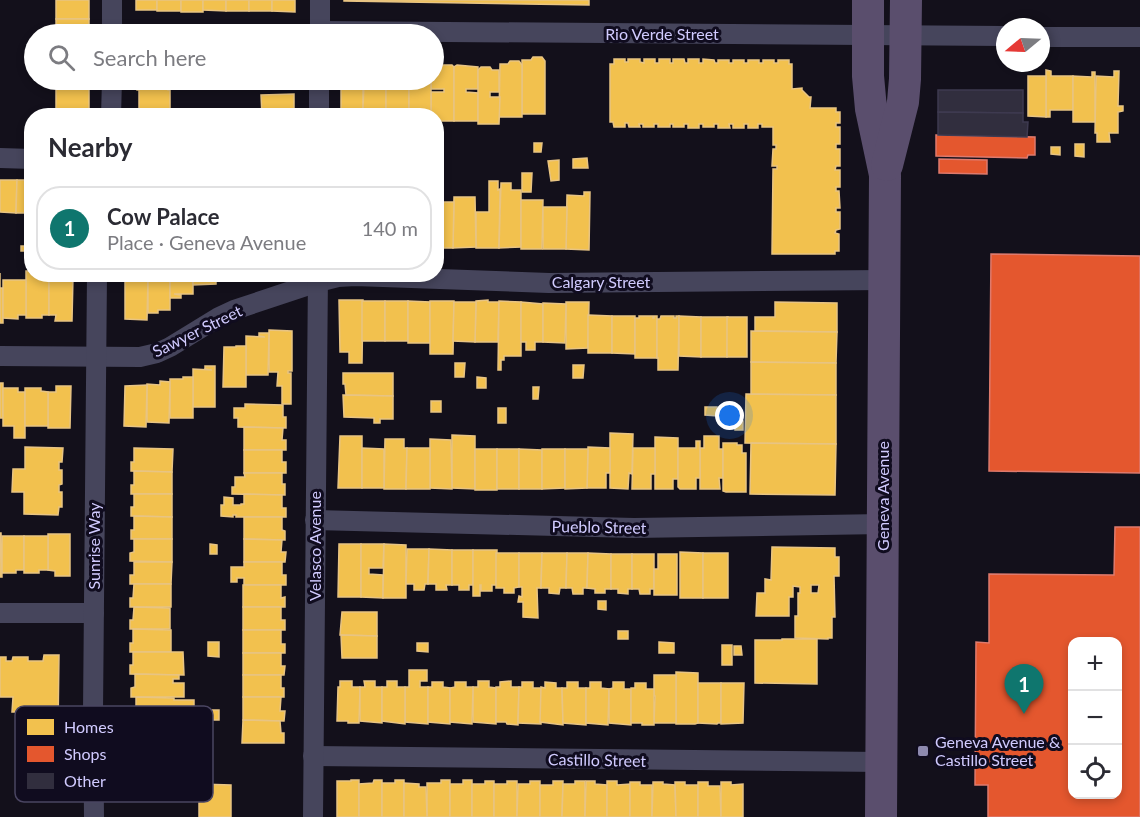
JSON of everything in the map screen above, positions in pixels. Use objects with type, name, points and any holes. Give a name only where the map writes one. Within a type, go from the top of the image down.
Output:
[{"type":"main road","name":"Geneva Avenue","points":[[868,0],[868,76],[885,175],[881,817]]},
{"type":"main road","name":"Geneva Avenue","points":[[885,175],[903,102],[906,0]]},
{"type":"street","points":[[112,0],[112,24]]},
{"type":"street","points":[[320,0],[320,24]]},
{"type":"street","name":"Rio Verde Street","points":[[444,34],[996,36]]},
{"type":"street","points":[[1050,37],[1140,38]]},
{"type":"street","points":[[111,108],[112,90]]},
{"type":"street","points":[[319,90],[319,108]]},
{"type":"street","points":[[0,158],[24,159]]},
{"type":"street","name":"Calgary Street","points":[[444,279],[549,283],[885,280]]},
{"type":"street","name":"Sunrise Way","points":[[94,706],[97,282]]},
{"type":"street","name":"Sawyer Street","points":[[0,356],[140,357],[157,353],[219,317],[308,282]]},
{"type":"street","name":"Velasco Avenue","points":[[313,817],[318,282]]},
{"type":"street","name":"Pueblo Street","points":[[315,520],[634,528],[883,524]]},
{"type":"street","points":[[0,613],[94,613]]},
{"type":"street","name":"Castillo Street","points":[[313,756],[881,762]]},
{"type":"building: Homes","points":[[56,0],[89,0],[89,19],[56,19]]},
{"type":"building: Homes","points":[[136,0],[157,0],[157,10],[136,10]]},
{"type":"building: Homes","points":[[157,0],[181,0],[181,11],[157,11]]},
{"type":"building: Homes","points":[[181,0],[203,0],[203,12],[181,12]]},
{"type":"building: Homes","points":[[203,0],[226,0],[226,11],[203,10]]},
{"type":"building: Homes","points":[[226,0],[249,0],[249,11],[226,11]]},
{"type":"building: Homes","points":[[249,0],[272,0],[272,11],[249,11]]},
{"type":"building: Homes","points":[[272,0],[295,0],[295,12],[272,11]]},
{"type":"building: Homes","points":[[589,0],[589,5],[344,1]]},
{"type":"building: Homes","points":[[56,19],[89,19],[89,24],[56,24]]},
{"type":"building: Homes","points":[[533,57],[542,57],[545,61],[545,114],[522,114],[522,60],[531,60]]},
{"type":"building: Homes","points":[[614,59],[625,59],[625,62],[628,62],[628,59],[640,59],[640,62],[644,63],[644,59],[655,59],[655,63],[659,63],[659,59],[670,59],[670,63],[673,63],[673,59],[684,59],[685,63],[688,63],[688,59],[699,59],[699,63],[703,63],[703,59],[714,60],[715,63],[718,63],[718,60],[729,60],[729,63],[733,63],[733,60],[744,60],[744,63],[748,63],[748,60],[759,60],[759,63],[763,63],[763,60],[774,60],[774,63],[778,63],[778,60],[789,60],[789,64],[792,64],[792,89],[802,88],[811,97],[810,108],[836,108],[836,112],[840,112],[840,123],[836,123],[836,127],[840,127],[840,144],[836,144],[836,149],[840,149],[840,166],[836,166],[835,170],[840,170],[840,187],[836,187],[836,191],[839,191],[840,208],[836,208],[836,212],[840,212],[840,229],[835,233],[839,234],[839,251],[835,251],[835,254],[772,254],[773,169],[777,169],[777,166],[772,166],[773,149],[776,149],[776,145],[773,145],[773,127],[762,127],[762,124],[758,124],[758,128],[748,128],[748,124],[744,124],[744,128],[733,128],[733,124],[729,124],[730,128],[718,128],[718,124],[714,124],[714,127],[703,127],[703,124],[699,124],[699,128],[688,128],[688,124],[684,124],[684,127],[673,127],[673,124],[670,124],[670,127],[658,127],[658,124],[654,124],[654,127],[643,127],[643,124],[639,124],[640,127],[629,127],[628,123],[625,123],[625,127],[614,127],[613,122],[610,122],[610,64],[614,64]]},
{"type":"building: Homes","points":[[510,61],[519,61],[522,65],[522,117],[499,117],[500,64],[508,64]]},
{"type":"building: Homes","points":[[444,65],[452,65],[454,67],[454,121],[444,121],[444,108],[431,108],[431,92],[444,92]]},
{"type":"building: Homes","points":[[457,65],[478,67],[478,89],[466,89],[466,92],[478,93],[478,121],[454,121],[454,67]]},
{"type":"building: Homes","points":[[481,67],[499,70],[499,92],[490,92],[490,97],[500,97],[499,124],[478,124],[478,70]]},
{"type":"building: Homes","points":[[1051,71],[1051,76],[1073,76],[1073,110],[1050,110],[1050,117],[1046,117],[1046,72]]},
{"type":"building: Homes","points":[[1114,71],[1119,71],[1118,106],[1123,106],[1123,111],[1118,112],[1118,133],[1109,133],[1110,142],[1097,142],[1097,133],[1095,133],[1096,76],[1114,77]]},
{"type":"building: Homes","points":[[1092,72],[1095,72],[1095,122],[1073,122],[1073,76],[1092,77]]},
{"type":"building: Homes","points":[[1028,76],[1046,76],[1046,117],[1028,116]]},
{"type":"building: Homes","points":[[56,90],[89,90],[89,108],[56,108]]},
{"type":"building: Homes","points":[[139,90],[170,90],[170,108],[139,108]]},
{"type":"building: Homes","points":[[341,90],[363,90],[363,108],[341,108]]},
{"type":"building: Homes","points":[[364,90],[386,90],[386,108],[363,108]]},
{"type":"building: Homes","points":[[386,90],[409,90],[409,108],[386,108]]},
{"type":"building: Homes","points":[[409,90],[431,90],[431,108],[409,108]]},
{"type":"building: Homes","points":[[294,94],[294,108],[262,108],[261,95]]},
{"type":"building: Homes","points":[[534,143],[542,143],[541,152],[534,152]]},
{"type":"building: Homes","points":[[1075,144],[1084,144],[1084,157],[1075,156]]},
{"type":"building: Homes","points":[[1051,147],[1060,147],[1060,155],[1051,154]]},
{"type":"building: Homes","points":[[587,158],[588,168],[573,168],[573,159]]},
{"type":"building: Homes","points":[[559,160],[559,180],[551,181],[548,161]]},
{"type":"building: Homes","points":[[522,173],[532,173],[531,192],[522,192]]},
{"type":"building: Homes","points":[[0,180],[17,180],[16,213],[0,212]]},
{"type":"building: Homes","points":[[17,180],[24,180],[24,213],[16,213]]},
{"type":"building: Homes","points":[[489,181],[498,181],[498,190],[500,189],[499,248],[476,248],[476,212],[489,212]]},
{"type":"building: Homes","points":[[501,183],[511,183],[511,190],[521,190],[521,247],[499,248]]},
{"type":"building: Homes","points":[[584,192],[590,192],[589,250],[566,249],[567,195],[584,196]]},
{"type":"building: Homes","points":[[454,197],[475,197],[476,247],[453,248]]},
{"type":"building: Homes","points":[[521,200],[543,200],[542,249],[521,249]]},
{"type":"building: Homes","points":[[444,202],[454,202],[453,248],[444,248]]},
{"type":"building: Homes","points":[[543,207],[567,207],[566,249],[543,249]]},
{"type":"building: Homes","points":[[3,280],[24,280],[26,282],[26,315],[18,315],[18,319],[3,318]]},
{"type":"building: Homes","points":[[26,282],[49,282],[49,315],[42,315],[42,318],[26,318]]},
{"type":"building: Homes","points":[[49,282],[73,282],[72,321],[55,321],[56,315],[49,315]]},
{"type":"building: Homes","points":[[125,282],[148,282],[147,320],[125,319]]},
{"type":"building: Homes","points":[[148,282],[170,282],[170,310],[148,313]]},
{"type":"building: Homes","points":[[170,282],[193,282],[193,294],[174,294],[181,295],[181,298],[170,298]]},
{"type":"building: Homes","points":[[193,282],[216,282],[216,284],[193,285]]},
{"type":"building: Homes","points":[[0,288],[3,288],[3,323],[0,323]]},
{"type":"building: Homes","points":[[339,300],[363,300],[362,363],[349,363],[349,352],[340,352]]},
{"type":"building: Homes","points":[[488,300],[488,302],[499,302],[498,342],[475,342],[476,301]]},
{"type":"building: Homes","points":[[362,301],[385,301],[385,341],[362,341]]},
{"type":"building: Homes","points":[[385,301],[408,301],[408,341],[385,341]]},
{"type":"building: Homes","points":[[408,301],[430,302],[430,343],[408,343]]},
{"type":"building: Homes","points":[[430,301],[454,301],[453,354],[430,354]]},
{"type":"building: Homes","points":[[499,301],[521,302],[521,356],[504,356],[504,360],[501,360],[501,370],[498,370]]},
{"type":"building: Homes","points":[[454,302],[476,302],[475,342],[453,341]]},
{"type":"building: Homes","points":[[521,302],[543,304],[543,342],[535,342],[535,350],[526,350],[526,342],[521,342]]},
{"type":"building: Homes","points":[[566,302],[589,302],[588,348],[566,349]]},
{"type":"building: Homes","points":[[775,302],[837,303],[837,332],[755,331],[755,317],[775,317]]},
{"type":"building: Homes","points":[[543,303],[566,304],[565,343],[543,342]]},
{"type":"building: Homes","points":[[588,315],[612,316],[612,353],[588,353]]},
{"type":"building: Homes","points":[[612,316],[635,316],[635,354],[612,353]]},
{"type":"building: Homes","points":[[653,316],[654,318],[657,316],[657,358],[635,358],[635,318]]},
{"type":"building: Homes","points":[[661,316],[676,318],[679,316],[678,370],[658,370],[657,319]]},
{"type":"building: Homes","points":[[679,316],[701,317],[701,357],[679,356]]},
{"type":"building: Homes","points":[[701,317],[728,317],[727,357],[701,357]]},
{"type":"building: Homes","points":[[727,317],[747,317],[747,357],[727,357]]},
{"type":"building: Homes","points":[[269,330],[292,331],[292,371],[288,371],[291,373],[291,404],[282,404],[282,386],[277,386],[278,372],[269,372]]},
{"type":"building: Homes","points":[[751,331],[837,332],[836,363],[751,362]]},
{"type":"building: Homes","points":[[259,333],[269,333],[268,375],[246,375],[246,336],[265,337],[259,336]]},
{"type":"building: Homes","points":[[246,346],[246,387],[223,387],[224,347]]},
{"type":"building: Homes","points":[[751,362],[836,363],[836,395],[751,394]]},
{"type":"building: Homes","points":[[455,363],[465,363],[464,377],[455,377]]},
{"type":"building: Homes","points":[[573,365],[584,365],[583,378],[573,378]]},
{"type":"building: Homes","points":[[205,366],[215,366],[215,407],[193,407],[193,369],[212,370],[205,369]]},
{"type":"building: Homes","points":[[343,373],[393,373],[393,396],[346,395]]},
{"type":"building: Homes","points":[[183,377],[193,377],[193,418],[170,418],[170,379],[183,379]]},
{"type":"building: Homes","points":[[477,377],[486,378],[486,388],[477,388]]},
{"type":"building: Homes","points":[[160,381],[170,382],[169,423],[147,422],[147,384],[160,385]]},
{"type":"building: Homes","points":[[0,383],[3,383],[3,418],[0,418]]},
{"type":"building: Homes","points":[[147,385],[146,427],[124,426],[125,386]]},
{"type":"building: Homes","points":[[56,386],[71,386],[70,428],[48,428],[48,392],[56,392]]},
{"type":"building: Homes","points":[[533,387],[539,387],[538,399],[533,399]]},
{"type":"building: Homes","points":[[3,388],[18,388],[18,392],[25,392],[25,438],[14,438],[14,426],[3,426]]},
{"type":"building: Homes","points":[[25,388],[41,388],[41,391],[48,392],[48,426],[25,426]]},
{"type":"building: Homes","points":[[746,394],[836,395],[836,444],[745,443]]},
{"type":"building: Homes","points":[[343,395],[393,396],[393,419],[380,419],[380,423],[374,423],[374,418],[344,417]]},
{"type":"building: Homes","points":[[431,401],[441,401],[441,412],[431,412]]},
{"type":"building: Homes","points":[[245,404],[283,405],[286,428],[238,427],[238,418],[234,418],[234,408],[245,408]]},
{"type":"building: Homes","points":[[705,407],[717,407],[717,416],[705,415]]},
{"type":"building: Homes","points":[[498,408],[506,408],[506,423],[498,423]]},
{"type":"building: Homes","points":[[735,421],[743,421],[743,430],[735,430]]},
{"type":"building: Homes","points":[[244,427],[283,428],[282,440],[286,440],[286,450],[244,450]]},
{"type":"building: Homes","points":[[610,433],[633,434],[632,474],[629,473],[628,489],[610,488]]},
{"type":"building: Homes","points":[[452,435],[475,436],[475,489],[452,488]]},
{"type":"building: Homes","points":[[340,436],[362,436],[362,488],[338,488]]},
{"type":"building: Homes","points":[[704,436],[719,436],[719,449],[723,449],[723,478],[719,478],[720,489],[700,489],[700,448],[704,448]]},
{"type":"building: Homes","points":[[655,437],[678,438],[678,479],[673,479],[673,489],[655,489]]},
{"type":"building: Homes","points":[[385,439],[404,439],[404,448],[407,448],[406,489],[384,489]]},
{"type":"building: Homes","points":[[430,439],[451,440],[452,489],[430,488]]},
{"type":"building: Homes","points":[[696,441],[700,441],[700,478],[696,478],[696,489],[680,489],[678,487],[678,448],[696,448]]},
{"type":"building: Homes","points":[[723,443],[742,445],[742,453],[746,453],[746,492],[723,491]]},
{"type":"building: Homes","points":[[751,443],[836,444],[835,495],[750,494]]},
{"type":"building: Homes","points":[[25,447],[63,448],[62,462],[59,462],[59,470],[62,470],[62,484],[59,485],[59,492],[62,492],[62,507],[59,507],[58,515],[24,514],[24,492],[12,492],[13,469],[25,469]]},
{"type":"building: Homes","points":[[588,447],[610,448],[610,473],[606,473],[606,488],[587,488]]},
{"type":"building: Homes","points":[[134,448],[173,449],[172,472],[131,471],[131,462],[134,462]]},
{"type":"building: Homes","points":[[362,448],[384,449],[384,488],[362,488]]},
{"type":"building: Homes","points":[[407,448],[430,448],[430,489],[406,489]]},
{"type":"building: Homes","points":[[633,448],[655,448],[655,474],[651,474],[651,489],[632,489]]},
{"type":"building: Homes","points":[[475,449],[497,449],[497,490],[475,490]]},
{"type":"building: Homes","points":[[497,449],[519,449],[519,489],[497,489]]},
{"type":"building: Homes","points":[[519,449],[542,450],[542,489],[519,489]]},
{"type":"building: Homes","points":[[542,449],[565,449],[565,488],[542,489]]},
{"type":"building: Homes","points":[[565,449],[588,449],[587,488],[565,489]]},
{"type":"building: Homes","points":[[244,450],[282,450],[282,462],[286,462],[286,473],[244,473]]},
{"type":"building: Homes","points":[[134,471],[172,472],[172,494],[131,494],[131,485],[134,485]]},
{"type":"building: Homes","points":[[244,473],[282,473],[285,495],[232,494],[235,477],[245,477]]},
{"type":"building: Homes","points":[[134,494],[172,494],[172,517],[131,516]]},
{"type":"building: Homes","points":[[244,494],[282,495],[282,508],[286,508],[286,517],[221,516],[224,497],[233,498],[233,505],[241,505],[244,504]]},
{"type":"building: Homes","points":[[134,516],[172,517],[172,539],[131,539],[131,530],[134,530]]},
{"type":"building: Homes","points":[[244,517],[282,517],[285,540],[244,539]]},
{"type":"building: Homes","points":[[1,533],[2,577],[0,577]]},
{"type":"building: Homes","points":[[48,534],[70,534],[70,576],[55,576],[55,571],[48,570]]},
{"type":"building: Homes","points":[[2,536],[24,536],[24,570],[16,570],[16,573],[2,573]]},
{"type":"building: Homes","points":[[24,536],[48,536],[48,570],[39,570],[39,573],[24,573]]},
{"type":"building: Homes","points":[[134,539],[172,539],[172,562],[130,561],[130,553],[134,552]]},
{"type":"building: Homes","points":[[244,539],[282,540],[281,552],[286,552],[285,562],[244,562]]},
{"type":"building: Homes","points":[[210,544],[217,545],[217,554],[210,554]]},
{"type":"building: Homes","points":[[339,544],[361,544],[361,597],[338,597]]},
{"type":"building: Homes","points":[[361,544],[384,544],[383,568],[369,568],[369,574],[383,575],[383,598],[361,597]]},
{"type":"building: Homes","points":[[384,544],[406,545],[406,598],[383,598]]},
{"type":"building: Homes","points":[[772,547],[835,548],[835,557],[839,557],[839,576],[834,576],[835,617],[832,617],[832,638],[795,638],[795,616],[798,616],[800,587],[793,586],[793,597],[789,597],[789,616],[756,616],[757,593],[765,593],[765,579],[771,580]],"holes":[[[811,585],[819,585],[818,593],[811,593]]]},
{"type":"building: Homes","points":[[407,549],[429,549],[428,584],[425,584],[424,590],[414,590],[414,584],[406,584]]},
{"type":"building: Homes","points":[[429,549],[452,550],[452,585],[446,585],[447,590],[436,590],[436,584],[428,584]]},
{"type":"building: Homes","points":[[452,550],[473,550],[473,585],[469,585],[469,590],[459,590],[459,585],[452,585]]},
{"type":"building: Homes","points":[[473,550],[497,550],[496,585],[492,585],[492,591],[481,591],[480,585],[480,596],[473,596]]},
{"type":"building: Homes","points":[[680,552],[703,553],[703,598],[680,598]]},
{"type":"building: Homes","points":[[496,553],[519,553],[519,587],[514,588],[514,593],[504,593],[504,588],[496,588]]},
{"type":"building: Homes","points":[[519,553],[542,553],[541,588],[537,588],[538,618],[523,617],[523,602],[518,602],[519,596],[522,597],[522,587],[519,587]]},
{"type":"building: Homes","points":[[542,553],[567,553],[566,588],[560,588],[559,594],[549,593],[549,588],[541,588]]},
{"type":"building: Homes","points":[[567,553],[588,553],[587,588],[583,588],[583,594],[573,594],[572,588],[566,588]]},
{"type":"building: Homes","points":[[588,553],[611,554],[611,589],[605,589],[605,593],[595,593],[595,589],[587,588]]},
{"type":"building: Homes","points":[[703,553],[728,553],[728,598],[703,598]]},
{"type":"building: Homes","points":[[611,554],[632,554],[632,589],[628,589],[628,594],[618,593],[618,589],[611,589]]},
{"type":"building: Homes","points":[[632,554],[654,554],[654,589],[650,589],[650,594],[640,594],[639,589],[632,589]]},
{"type":"building: Homes","points":[[658,554],[677,554],[677,595],[654,595],[654,569],[658,569]]},
{"type":"building: Homes","points":[[134,562],[172,562],[171,584],[130,584],[130,575],[134,575]]},
{"type":"building: Homes","points":[[244,562],[282,562],[282,575],[286,575],[286,585],[244,585],[244,578],[237,578],[237,582],[231,582],[231,567],[244,567]]},
{"type":"building: Homes","points":[[134,584],[171,584],[171,607],[130,607]]},
{"type":"building: Homes","points":[[243,585],[281,585],[281,598],[285,597],[285,607],[243,607]]},
{"type":"building: Homes","points":[[598,601],[606,601],[606,610],[598,609]]},
{"type":"building: Homes","points":[[134,607],[170,608],[170,629],[130,629]]},
{"type":"building: Homes","points":[[243,607],[281,607],[281,620],[285,620],[285,630],[243,630]]},
{"type":"building: Homes","points":[[342,612],[377,612],[377,636],[340,635]]},
{"type":"building: Homes","points":[[133,629],[171,630],[171,652],[130,652],[130,643],[133,643]]},
{"type":"building: Homes","points":[[243,630],[281,630],[281,644],[285,644],[285,653],[243,653]]},
{"type":"building: Homes","points":[[618,631],[628,631],[628,639],[618,639]]},
{"type":"building: Homes","points":[[341,635],[377,636],[377,658],[342,658]]},
{"type":"building: Homes","points":[[817,639],[817,684],[755,683],[755,640]]},
{"type":"building: Homes","points":[[208,642],[219,642],[219,657],[208,656]]},
{"type":"building: Homes","points":[[659,642],[674,643],[674,653],[659,653]]},
{"type":"building: Homes","points":[[417,643],[428,643],[428,652],[417,651]]},
{"type":"building: Homes","points":[[722,645],[732,645],[732,665],[722,665]]},
{"type":"building: Homes","points":[[734,646],[741,646],[742,655],[734,655]]},
{"type":"building: Homes","points":[[133,652],[183,652],[184,675],[130,674]]},
{"type":"building: Homes","points":[[243,653],[281,653],[281,666],[285,666],[284,675],[243,675]]},
{"type":"building: Homes","points":[[44,655],[59,655],[58,706],[15,706],[15,712],[12,712],[13,697],[0,697],[0,657],[6,657],[6,661],[12,661],[13,657],[28,657],[28,661],[43,661]]},
{"type":"building: Homes","points":[[409,670],[427,670],[427,681],[420,681],[420,687],[428,687],[428,724],[405,722],[405,687],[409,687]]},
{"type":"building: Homes","points":[[676,672],[698,673],[698,723],[676,724]]},
{"type":"building: Homes","points":[[135,674],[179,675],[179,679],[173,679],[173,683],[184,683],[184,697],[131,697],[131,688],[135,687]]},
{"type":"building: Homes","points":[[243,675],[281,675],[284,697],[243,697]]},
{"type":"building: Homes","points":[[654,675],[676,675],[676,723],[654,723]]},
{"type":"building: Homes","points":[[340,681],[352,681],[352,687],[360,687],[359,723],[337,721]]},
{"type":"building: Homes","points":[[364,681],[375,681],[375,687],[382,687],[382,723],[360,721],[360,687],[365,687]]},
{"type":"building: Homes","points":[[387,681],[397,681],[397,687],[405,687],[405,724],[382,721],[382,687],[387,687]]},
{"type":"building: Homes","points":[[478,681],[489,681],[489,687],[496,688],[496,724],[473,722],[473,687],[478,687]]},
{"type":"building: Homes","points":[[511,681],[511,687],[519,687],[518,725],[496,722],[496,687],[500,687],[500,682]]},
{"type":"building: Homes","points":[[432,682],[443,682],[443,687],[450,688],[450,724],[428,722],[428,687],[432,687]]},
{"type":"building: Homes","points":[[455,682],[466,682],[466,687],[473,687],[472,724],[450,722],[450,688],[455,687]]},
{"type":"building: Homes","points":[[522,682],[533,682],[533,688],[541,688],[541,724],[518,723],[519,687],[522,687]]},
{"type":"building: Homes","points":[[545,682],[556,683],[556,688],[562,688],[563,725],[540,722],[541,687],[545,688]]},
{"type":"building: Homes","points":[[567,682],[578,682],[578,688],[586,688],[586,725],[563,723],[562,688],[567,688]]},
{"type":"building: Homes","points":[[590,682],[601,682],[601,688],[609,689],[608,725],[586,723],[586,688],[590,688]]},
{"type":"building: Homes","points":[[613,682],[624,682],[624,689],[631,689],[631,725],[609,723],[609,689],[613,688]]},
{"type":"building: Homes","points":[[635,683],[646,683],[646,689],[654,689],[654,725],[631,723],[631,688],[635,688]]},
{"type":"building: Homes","points":[[698,683],[721,683],[721,723],[698,723]]},
{"type":"building: Homes","points":[[721,683],[744,683],[743,723],[721,724]]},
{"type":"building: Homes","points":[[136,697],[194,700],[194,706],[136,706]]},
{"type":"building: Homes","points":[[243,697],[281,697],[280,711],[285,711],[284,721],[243,720]]},
{"type":"building: Homes","points":[[213,710],[219,710],[219,720],[213,720]]},
{"type":"building: Homes","points":[[243,720],[280,721],[284,743],[242,743]]},
{"type":"building: Homes","points":[[359,780],[359,817],[337,817],[337,781]]},
{"type":"building: Homes","points":[[374,780],[382,780],[382,817],[359,817],[359,784],[373,783]]},
{"type":"building: Homes","points":[[395,780],[404,780],[404,817],[382,817],[382,783],[395,783]]},
{"type":"building: Homes","points":[[441,780],[450,780],[450,817],[427,817],[427,783],[441,783]]},
{"type":"building: Homes","points":[[463,780],[472,780],[472,817],[450,817],[450,784],[463,784]]},
{"type":"building: Homes","points":[[485,781],[494,781],[494,817],[472,817],[472,784],[485,784]]},
{"type":"building: Homes","points":[[507,781],[517,781],[517,817],[494,817],[494,784],[507,784]]},
{"type":"building: Homes","points":[[530,781],[540,781],[540,817],[517,817],[518,784],[530,784]]},
{"type":"building: Homes","points":[[553,781],[563,781],[562,817],[540,817],[540,785],[553,785]]},
{"type":"building: Homes","points":[[575,781],[585,781],[585,817],[562,817],[563,784],[575,784]]},
{"type":"building: Homes","points":[[586,781],[607,785],[607,817],[585,817]]},
{"type":"building: Homes","points":[[607,781],[617,781],[617,785],[630,784],[630,817],[607,817]]},
{"type":"building: Homes","points":[[630,782],[652,785],[652,817],[630,817]]},
{"type":"building: Homes","points":[[653,782],[675,785],[676,817],[652,817]]},
{"type":"building: Homes","points":[[675,782],[698,785],[698,817],[676,817]]},
{"type":"building: Homes","points":[[698,782],[708,782],[708,786],[720,786],[721,817],[698,817]]},
{"type":"building: Homes","points":[[721,782],[731,782],[731,785],[743,784],[743,817],[721,817]]},
{"type":"building: Homes","points":[[404,783],[426,787],[427,817],[404,817]]},
{"type":"building: Homes","points":[[213,784],[231,785],[231,817],[199,817],[199,802],[213,802]]},
{"type":"building: Shops","points":[[936,135],[1035,137],[1035,155],[1028,155],[1027,158],[936,156]]},
{"type":"building: Shops","points":[[939,159],[987,160],[987,174],[939,173]]},
{"type":"building: Shops","points":[[991,254],[1140,256],[1140,473],[989,471]]},
{"type":"building: Shops","points":[[1115,527],[1140,527],[1140,817],[988,817],[988,785],[975,785],[976,642],[989,643],[989,574],[1114,575]]},
{"type":"building: Other","points":[[938,90],[1023,90],[1023,113],[938,112]]},
{"type":"building: Other","points":[[938,112],[1023,113],[1023,122],[1028,122],[1027,137],[938,135]]},
{"type":"place","name":"Cow Palace","points":[[1024,714]]},
{"type":"place","name":"Geneva Avenue & Castillo Street","points":[[923,751]]}]
